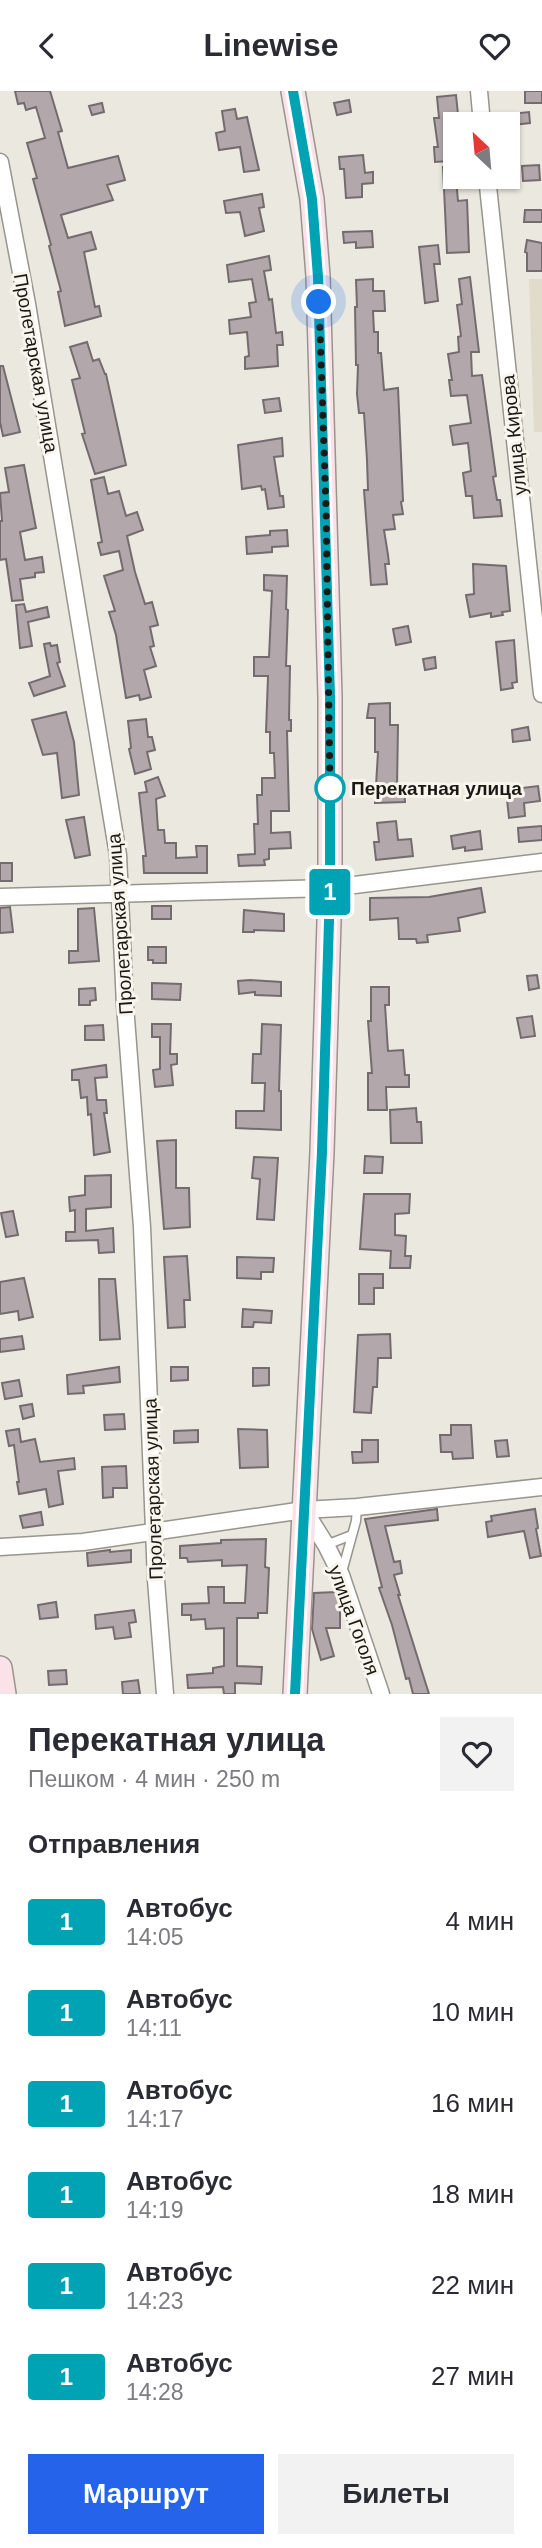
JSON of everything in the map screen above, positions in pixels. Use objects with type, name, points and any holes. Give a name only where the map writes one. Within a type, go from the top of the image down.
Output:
[{"type":"street","points":[[293,91],[312,199],[318,277],[330,657],[330,888],[322,1152],[295,1694]]},
{"type":"street","points":[[479,91],[481,112]]},
{"type":"street","name":"Пролетарская улица","points":[[0,162],[27,304],[118,855],[142,1227],[165,1694]]},
{"type":"street","name":"улица Кирова","points":[[488,189],[542,694]]},
{"type":"street","points":[[0,897],[330,888],[542,862]]},
{"type":"street","points":[[0,1548],[83,1542],[304,1510],[357,1507],[542,1487]]},
{"type":"street","name":"улица Гоголя","points":[[304,1510],[341,1575],[382,1694]]},
{"type":"street","points":[[0,1668],[4,1694]]},
{"type":"lane","points":[[341,1575],[357,1507]]},
{"type":"lane","points":[[326,1545],[352,1535]]},
{"type":"shaded area","points":[[529,279],[542,279],[542,432],[534,432]]},
{"type":"building","points":[[15,91],[50,91],[62,131],[58,132],[68,168],[118,156],[125,180],[107,185],[113,200],[61,215],[68,238],[91,232],[96,249],[84,252],[95,307],[99,306],[101,316],[65,326],[58,292],[61,291],[33,179],[37,178],[27,143],[45,138],[36,107],[26,110],[24,103],[18,104]]},
{"type":"building","points":[[525,91],[542,91],[542,103],[525,103]]},
{"type":"building","points":[[456,95],[458,112],[443,112],[443,161],[435,162],[434,147],[438,147],[434,118],[439,118],[437,97]]},
{"type":"building","points":[[349,100],[351,112],[337,115],[334,103]]},
{"type":"building","points":[[102,103],[104,112],[92,115],[89,106]]},
{"type":"building","points":[[235,109],[237,119],[247,117],[259,170],[244,172],[240,147],[219,150],[216,133],[225,131],[222,111]]},
{"type":"building","points":[[529,112],[530,123],[520,124],[520,113]]},
{"type":"building","points":[[363,155],[365,173],[373,172],[373,183],[362,184],[362,197],[346,198],[344,169],[340,169],[339,157]]},
{"type":"building","points":[[539,165],[540,180],[523,181],[522,166]]},
{"type":"building","points":[[444,189],[457,189],[458,201],[467,200],[469,252],[447,253]]},
{"type":"building","points":[[262,194],[264,207],[259,208],[264,231],[245,236],[240,212],[226,213],[224,201]]},
{"type":"building","points":[[525,210],[542,210],[542,222],[524,222]]},
{"type":"building","points":[[372,231],[373,247],[356,248],[356,242],[344,243],[343,232]]},
{"type":"building","points":[[527,240],[542,243],[542,271],[527,271]]},
{"type":"building","points":[[438,245],[440,264],[434,264],[438,301],[425,303],[419,247]]},
{"type":"building","points":[[269,256],[271,270],[264,271],[269,300],[272,299],[276,333],[282,332],[283,345],[277,345],[278,366],[245,369],[245,357],[249,356],[247,332],[230,334],[229,320],[251,317],[249,303],[256,302],[252,279],[229,282],[227,265]]},
{"type":"building","points":[[470,277],[479,352],[471,352],[472,376],[482,375],[496,476],[493,477],[502,516],[474,518],[472,496],[466,496],[463,473],[471,471],[468,443],[453,445],[450,426],[471,423],[467,395],[451,396],[449,380],[452,380],[448,354],[459,352],[458,337],[461,336],[457,305],[462,304],[459,279]]},
{"type":"building","points":[[373,279],[373,291],[384,291],[385,311],[373,311],[374,332],[378,332],[378,353],[381,353],[384,390],[398,388],[403,514],[393,515],[395,529],[384,530],[389,564],[385,564],[387,584],[371,585],[364,490],[368,490],[367,460],[364,413],[359,413],[357,394],[355,307],[356,280]]},
{"type":"building","points":[[87,342],[93,361],[99,359],[106,374],[126,465],[95,474],[82,434],[85,433],[72,380],[80,378],[70,347]]},
{"type":"building","points":[[0,366],[3,366],[20,432],[3,436],[0,422]]},
{"type":"building","points":[[279,398],[281,411],[265,413],[263,400]]},
{"type":"building","points":[[282,438],[283,456],[274,457],[284,507],[268,509],[265,489],[262,490],[261,486],[242,489],[238,445]]},
{"type":"building","points":[[24,465],[36,528],[20,532],[25,560],[42,557],[44,572],[35,573],[35,577],[20,579],[23,600],[12,601],[6,559],[0,560],[0,493],[9,492],[5,468]]},
{"type":"building","points":[[104,477],[108,494],[119,491],[126,516],[137,512],[143,530],[127,536],[145,604],[152,602],[158,625],[150,627],[154,646],[150,647],[156,666],[144,670],[151,697],[140,700],[139,695],[126,698],[116,635],[109,612],[115,611],[104,576],[123,570],[119,551],[101,555],[98,543],[102,542],[91,480]]},
{"type":"building","points":[[287,530],[288,546],[272,547],[272,552],[247,554],[246,537]]},
{"type":"building","points":[[473,564],[506,566],[510,611],[491,617],[491,613],[470,617],[466,595],[474,594]]},
{"type":"building","points":[[264,575],[287,576],[286,666],[290,666],[291,720],[291,731],[287,731],[289,811],[271,811],[271,833],[290,832],[291,848],[269,849],[269,859],[264,860],[265,865],[239,866],[238,855],[255,854],[254,824],[258,824],[257,795],[262,795],[262,778],[275,778],[274,753],[270,753],[270,732],[266,732],[268,676],[254,676],[254,657],[269,657],[272,591],[264,590]]},
{"type":"building","points":[[24,604],[26,612],[47,607],[49,617],[28,622],[32,646],[20,648],[16,605]]},
{"type":"building","points":[[408,626],[411,642],[396,645],[393,629]]},
{"type":"building","points":[[514,640],[517,682],[512,683],[513,688],[501,690],[496,642]]},
{"type":"building","points":[[50,643],[51,646],[57,645],[60,662],[57,663],[65,686],[34,696],[29,683],[50,676],[44,644]]},
{"type":"building","points":[[435,657],[436,668],[425,670],[423,659]]},
{"type":"building","points":[[390,703],[390,725],[398,725],[397,788],[404,787],[405,802],[375,803],[378,752],[375,752],[375,718],[367,718],[369,704]]},
{"type":"building","points":[[66,712],[74,742],[79,795],[62,798],[57,753],[43,755],[32,720]]},
{"type":"building","points":[[146,719],[148,737],[152,737],[155,750],[147,752],[151,769],[135,774],[129,749],[128,721]]},
{"type":"building","points":[[528,727],[530,740],[513,742],[512,730]]},
{"type":"building","points":[[158,777],[165,796],[156,799],[158,830],[164,830],[165,843],[176,843],[176,858],[197,857],[196,846],[207,846],[207,873],[144,873],[143,856],[146,856],[139,793],[147,792],[145,782]]},
{"type":"building","points":[[538,786],[540,801],[524,803],[525,816],[509,818],[506,790]]},
{"type":"building","points":[[84,817],[90,855],[75,858],[66,820]]},
{"type":"building","points":[[396,821],[398,840],[411,839],[413,856],[376,860],[374,842],[379,842],[377,823]]},
{"type":"building","points":[[542,826],[542,840],[519,842],[518,828]]},
{"type":"building","points":[[480,831],[482,849],[453,849],[451,836]]},
{"type":"building","points":[[0,863],[12,863],[12,881],[0,881]]},
{"type":"building","points":[[481,888],[485,912],[458,918],[460,931],[427,935],[428,942],[417,943],[416,939],[399,939],[398,918],[370,920],[370,898],[429,897]]},
{"type":"building","points":[[152,906],[171,906],[171,919],[152,919]]},
{"type":"building","points":[[10,907],[13,932],[0,933],[0,908]]},
{"type":"building","points":[[94,908],[99,961],[69,963],[69,951],[78,951],[78,909]]},
{"type":"building","points":[[244,910],[284,914],[284,931],[243,932]]},
{"type":"building","points":[[148,947],[166,947],[166,963],[153,963],[153,960],[148,960]]},
{"type":"building","points":[[537,975],[539,988],[529,990],[527,976]]},
{"type":"building","points":[[238,981],[281,982],[281,996],[255,995],[255,992],[239,994]]},
{"type":"building","points":[[152,983],[181,984],[180,1000],[152,999]]},
{"type":"building","points":[[371,987],[389,987],[389,1005],[385,1005],[388,1051],[403,1050],[405,1075],[409,1075],[409,1087],[386,1087],[387,1110],[368,1110],[368,1073],[372,1073],[368,1021],[371,1021]]},
{"type":"building","points":[[95,988],[96,1000],[90,1001],[90,1005],[79,1005],[79,989]]},
{"type":"building","points":[[532,1016],[535,1036],[521,1038],[517,1018]]},
{"type":"building","points":[[152,1024],[171,1024],[170,1054],[177,1054],[177,1064],[171,1065],[173,1085],[155,1087],[153,1070],[160,1069],[160,1037],[152,1037]]},
{"type":"building","points":[[262,1024],[281,1025],[281,1130],[236,1128],[236,1111],[264,1111],[265,1083],[252,1083],[253,1054],[261,1054]]},
{"type":"building","points":[[103,1025],[104,1040],[85,1040],[85,1026]]},
{"type":"building","points":[[106,1065],[107,1077],[95,1078],[97,1100],[106,1100],[107,1113],[104,1113],[110,1152],[94,1155],[87,1097],[81,1098],[79,1080],[72,1080],[72,1070]]},
{"type":"building","points":[[416,1108],[417,1122],[421,1122],[422,1143],[391,1143],[390,1110]]},
{"type":"building","points":[[176,1140],[176,1188],[189,1188],[190,1227],[164,1229],[157,1141]]},
{"type":"building","points":[[365,1156],[383,1157],[382,1173],[364,1173]]},
{"type":"building","points":[[254,1157],[278,1158],[274,1220],[257,1219],[260,1179],[252,1178]]},
{"type":"building","points":[[111,1175],[111,1207],[86,1209],[86,1231],[113,1228],[114,1252],[99,1253],[98,1240],[66,1241],[66,1232],[75,1232],[75,1210],[70,1211],[69,1197],[85,1195],[85,1176]]},
{"type":"building","points":[[364,1194],[410,1194],[409,1213],[395,1214],[395,1235],[406,1236],[405,1256],[411,1256],[410,1268],[390,1268],[391,1251],[360,1249]]},
{"type":"building","points":[[13,1211],[18,1235],[6,1237],[1,1213]]},
{"type":"building","points":[[187,1256],[190,1300],[184,1300],[185,1327],[168,1328],[164,1257]]},
{"type":"building","points":[[237,1257],[274,1258],[273,1272],[261,1272],[261,1279],[237,1278]]},
{"type":"building","points":[[359,1274],[383,1274],[383,1288],[374,1288],[374,1304],[359,1304]]},
{"type":"building","points":[[24,1278],[33,1317],[19,1320],[18,1311],[0,1314],[0,1282]]},
{"type":"building","points":[[99,1279],[115,1279],[120,1339],[100,1340]]},
{"type":"building","points":[[243,1309],[272,1311],[271,1323],[254,1322],[253,1327],[242,1327]]},
{"type":"building","points":[[390,1334],[391,1358],[378,1358],[377,1387],[373,1387],[371,1413],[354,1412],[358,1335]]},
{"type":"building","points":[[22,1336],[24,1349],[0,1352],[0,1339]]},
{"type":"building","points":[[119,1367],[120,1382],[83,1386],[84,1393],[68,1394],[67,1375]]},
{"type":"building","points":[[171,1367],[188,1367],[188,1380],[171,1381]]},
{"type":"building","points":[[253,1368],[269,1368],[269,1385],[253,1386]]},
{"type":"building","points":[[19,1380],[22,1396],[5,1399],[2,1383]]},
{"type":"building","points":[[32,1404],[34,1416],[23,1419],[20,1406]]},
{"type":"building","points":[[124,1414],[125,1429],[105,1430],[104,1415]]},
{"type":"building","points":[[451,1425],[471,1425],[473,1458],[453,1459],[452,1452],[441,1452],[440,1435],[451,1435]]},
{"type":"building","points":[[19,1429],[21,1442],[35,1439],[40,1462],[74,1458],[75,1469],[58,1471],[63,1504],[49,1507],[46,1489],[19,1494],[14,1445],[9,1446],[6,1431]]},
{"type":"building","points":[[238,1429],[267,1430],[268,1467],[240,1468]]},
{"type":"building","points":[[198,1430],[198,1442],[174,1443],[174,1431]]},
{"type":"building","points":[[362,1440],[378,1440],[378,1462],[353,1463],[352,1452],[362,1452]]},
{"type":"building","points":[[507,1440],[509,1456],[497,1457],[495,1441]]},
{"type":"building","points":[[126,1466],[127,1488],[113,1488],[113,1497],[103,1498],[102,1467]]},
{"type":"building","points":[[437,1509],[438,1520],[385,1526],[394,1562],[400,1561],[402,1573],[394,1575],[398,1595],[429,1694],[413,1694],[379,1588],[382,1587],[365,1519]]},
{"type":"building","points":[[535,1509],[541,1556],[530,1558],[524,1531],[488,1537],[486,1522],[492,1521],[491,1516]]},
{"type":"building","points":[[41,1512],[43,1525],[23,1528],[20,1516]]},
{"type":"building","points":[[266,1539],[265,1567],[269,1568],[267,1613],[258,1613],[258,1618],[237,1618],[237,1666],[262,1667],[261,1684],[235,1683],[235,1694],[224,1694],[223,1687],[188,1688],[187,1675],[213,1673],[213,1668],[224,1666],[224,1628],[206,1629],[205,1619],[191,1620],[191,1615],[182,1615],[182,1604],[209,1603],[208,1587],[224,1587],[224,1603],[245,1603],[247,1565],[222,1566],[222,1560],[188,1562],[187,1558],[180,1558],[180,1546],[221,1543],[221,1540]]},
{"type":"building","points":[[131,1550],[131,1562],[88,1566],[87,1553]]},
{"type":"building","points":[[336,1592],[340,1605],[340,1628],[326,1628],[334,1656],[321,1660],[312,1629],[314,1593]]},
{"type":"building","points":[[56,1602],[58,1617],[40,1619],[38,1605]]},
{"type":"building","points":[[134,1610],[136,1622],[129,1623],[131,1637],[115,1639],[113,1627],[96,1629],[95,1615]]},
{"type":"building","points":[[66,1670],[67,1684],[49,1685],[48,1671]]},
{"type":"building","points":[[138,1680],[140,1694],[123,1694],[122,1682]]},
{"type":"bus line","name":"1","points":[[293,91],[312,199],[318,277],[330,697],[330,888],[322,1152],[295,1694]]},
{"type":"place","name":"Перекатная улица","points":[[330,788]]},
{"type":"route","points":[[319,302],[326,508],[330,788]]}]
